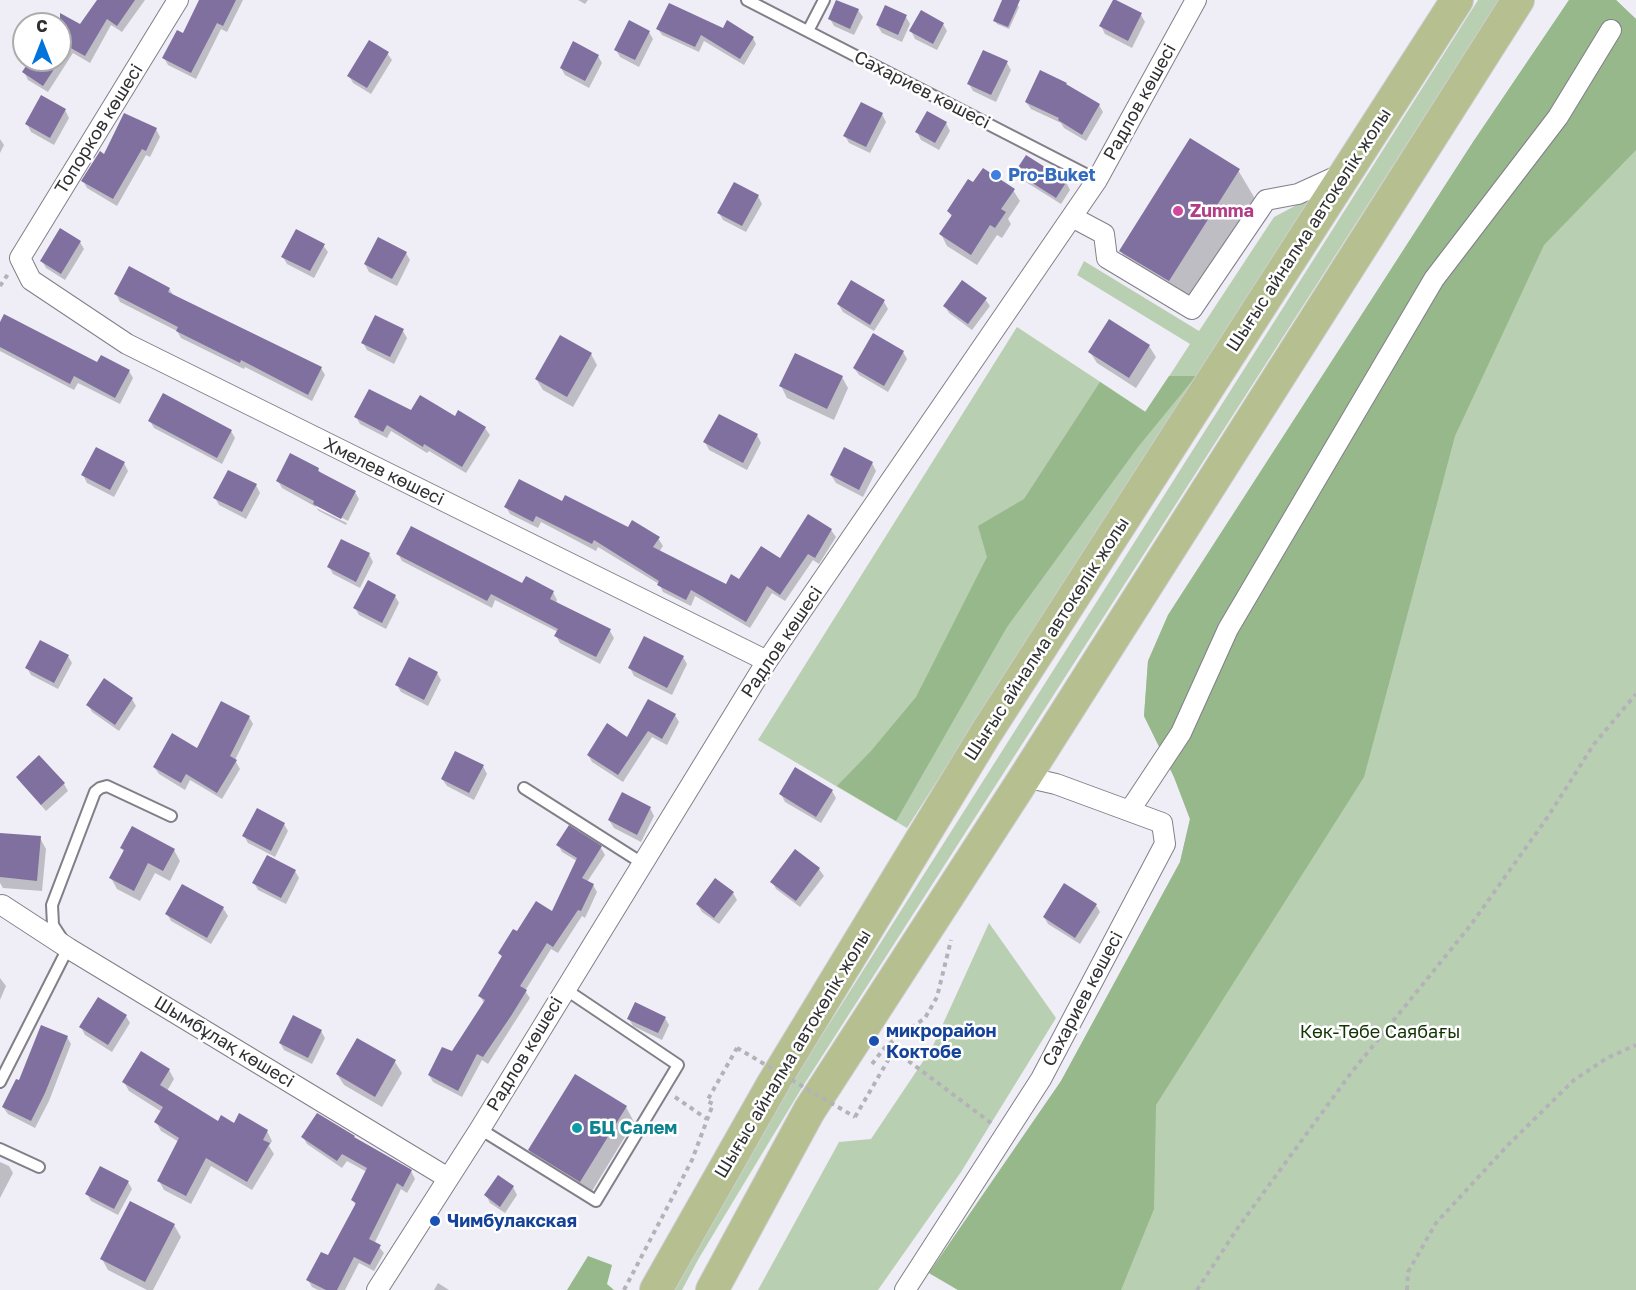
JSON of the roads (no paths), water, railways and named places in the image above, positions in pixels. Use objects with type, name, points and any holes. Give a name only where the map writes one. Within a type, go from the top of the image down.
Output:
[{"type":"main road","name":"Шығыс айналма автокөлік жолы","points":[[656,1290],[774,1082],[986,733],[1457,0]]},
{"type":"main road","points":[[712,1290],[809,1111],[1025,777],[1518,0]]},
{"type":"street","name":"Топорков көшесі","points":[[20,258],[178,0]]},
{"type":"street","name":"Радлов көшесі","points":[[377,1290],[480,1129],[767,661],[1097,180],[1196,0]]},
{"type":"street","points":[[1130,810],[1181,733],[1228,630],[1434,279],[1558,117],[1611,30]]},
{"type":"street","points":[[1072,217],[1104,234],[1107,258],[1192,309],[1266,200],[1298,194],[1346,172]]},
{"type":"street","name":"Хмелев көшесі","points":[[20,258],[31,280],[127,344],[767,661]]},
{"type":"street","name":"Сахариев көшесі","points":[[905,1290],[1041,1079],[1165,844],[1162,823],[1056,784],[1025,777]]},
{"type":"street","name":"Шымбұлақ көшесі","points":[[2,905],[68,948],[448,1178]]},
{"type":"lane","name":"Сахариев көшесі","points":[[747,0],[1097,180]]},
{"type":"lane","points":[[808,31],[824,0]]},
{"type":"lane","points":[[0,1082],[68,948],[53,925],[52,905],[95,792],[107,786],[171,816]]},
{"type":"lane","points":[[524,788],[642,863]]},
{"type":"lane","points":[[480,1129],[596,1201],[678,1065],[565,989]]},
{"type":"lane","points":[[0,1149],[39,1167]]},
{"type":"place","name":"Pro-Buket","points":[[996,175]]},
{"type":"place","name":"Zumma","points":[[1178,211]]},
{"type":"place","name":"микрорайон Коктобе","points":[[874,1041]]},
{"type":"place","name":"БЦ Салем","points":[[577,1128]]},
{"type":"place","name":"Чимбулакская","points":[[435,1221]]},
{"type":"park label","name":"Көк-Төбе Саябағы","points":[[1380,1032]]}]
